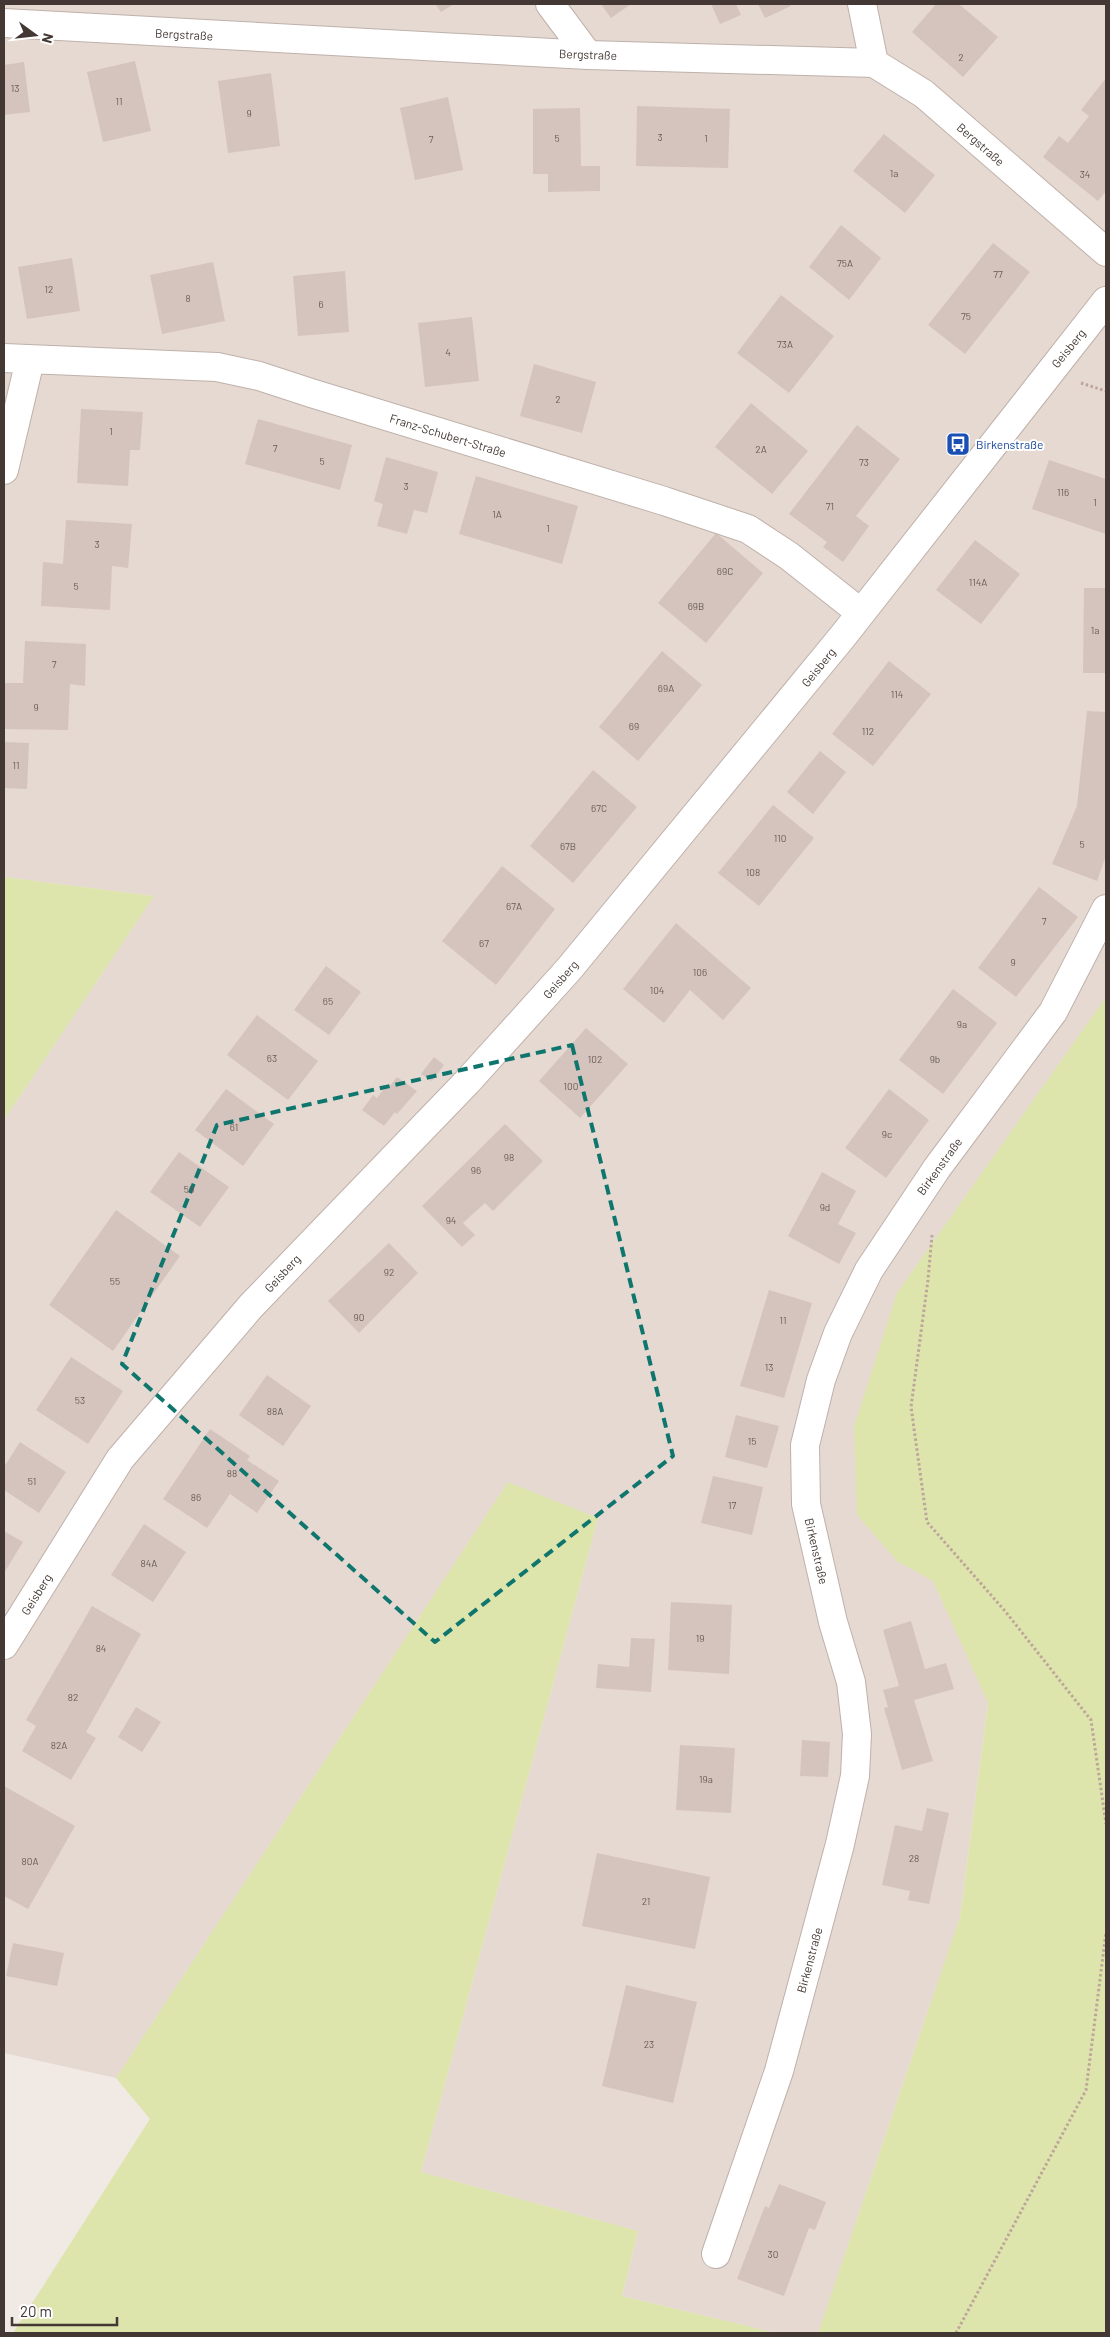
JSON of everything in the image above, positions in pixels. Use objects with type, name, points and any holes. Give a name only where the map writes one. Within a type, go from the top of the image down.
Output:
[{"type":"street","points":[[550,4],[588,55]]},
{"type":"street","points":[[862,4],[874,64]]},
{"type":"street","name":"Bergstraße","points":[[4,23],[588,55],[874,64],[924,94],[1106,252]]},
{"type":"street","name":"Geisberg","points":[[5,1640],[120,1459],[277,1278],[467,1082],[569,970],[861,613],[1106,301]]},
{"type":"street","points":[[4,470],[17,359]]},
{"type":"street","name":"Franz-Schubert-Straße","points":[[17,359],[218,367],[260,376],[748,529],[789,556],[861,613]]},
{"type":"street","name":"Birkenstraße","points":[[716,2254],[779,2071],[840,1844],[855,1776],[857,1734],[851,1682],[833,1622],[806,1504],[805,1445],[821,1380],[838,1333],[869,1270],[937,1168],[1053,1012],[1106,909]]},
{"type":"path","points":[[932,1233],[928,1280],[911,1407],[927,1522],[1005,1612],[1091,1720],[1106,1824]]},
{"type":"path","points":[[956,2333],[1086,2090],[1106,1932]]},
{"type":"highlighted area","points":[[572,1045],[673,1456],[435,1642],[122,1364],[217,1125]]},
{"type":"shaded area","points":[[4,4],[1106,4],[1106,997],[897,1293],[897,1561],[933,1581],[988,1702],[960,1917],[818,2333],[776,2333],[622,2296],[638,2231],[421,2172],[598,1518],[508,1482],[116,2078],[4,2053],[4,1120],[154,896],[4,877]]},
{"type":"green space","points":[[4,877],[154,896],[4,1120]]},
{"type":"green space","points":[[1106,997],[1106,2333],[818,2333],[960,1917],[988,1703],[933,1581],[897,1561],[857,1515],[854,1427],[897,1293]]},
{"type":"green space","points":[[508,1482],[598,1518],[421,2172],[638,2231],[622,2296],[776,2333],[13,2333],[150,2119],[116,2078]]},
{"type":"building","points":[[435,4],[454,4],[441,12]]},
{"type":"building","points":[[601,4],[631,4],[611,18]]},
{"type":"building","points":[[711,4],[736,4],[741,15],[720,24]]},
{"type":"building","points":[[758,4],[790,4],[791,6],[765,18]]},
{"type":"building","points":[[936,4],[959,4],[998,37],[963,77],[912,32]]},
{"type":"building","points":[[135,61],[151,131],[103,142],[87,72]]},
{"type":"building","points":[[24,62],[30,112],[4,115],[4,65]]},
{"type":"building","points":[[271,73],[280,146],[228,153],[218,81]]},
{"type":"building","points":[[1106,78],[1106,191],[1098,201],[1043,157],[1059,136],[1068,143],[1089,116],[1081,110]]},
{"type":"building","points":[[448,97],[463,170],[415,180],[400,108]]},
{"type":"building","points":[[637,106],[730,109],[728,168],[636,166]]},
{"type":"building","points":[[580,108],[581,166],[600,166],[600,191],[548,192],[548,174],[533,174],[533,109]]},
{"type":"building","points":[[884,134],[935,175],[905,213],[853,171]]},
{"type":"building","points":[[841,225],[881,258],[849,300],[809,267]]},
{"type":"building","points":[[993,243],[1030,272],[965,354],[928,325]]},
{"type":"building","points":[[72,258],[80,311],[27,319],[18,267]]},
{"type":"building","points":[[213,262],[225,321],[162,334],[150,275]]},
{"type":"building","points":[[345,271],[349,332],[298,336],[293,276]]},
{"type":"building","points":[[781,295],[834,336],[789,393],[737,353]]},
{"type":"building","points":[[472,317],[479,381],[425,387],[418,323]]},
{"type":"building","points":[[534,364],[596,382],[582,433],[520,416]]},
{"type":"building","points":[[751,403],[808,451],[772,494],[715,447]]},
{"type":"building","points":[[81,409],[143,412],[140,450],[130,450],[128,486],[77,483]]},
{"type":"building","points":[[258,419],[352,445],[340,490],[245,464]]},
{"type":"building","points":[[857,425],[900,459],[856,516],[869,526],[843,562],[823,547],[827,542],[789,514]]},
{"type":"building","points":[[386,457],[438,472],[427,513],[414,510],[407,534],[377,526],[383,504],[374,501]]},
{"type":"building","points":[[1049,460],[1106,479],[1106,534],[1032,509]]},
{"type":"building","points":[[476,476],[578,506],[562,564],[459,534]]},
{"type":"building","points":[[66,520],[132,524],[128,568],[112,566],[110,610],[41,606],[43,562],[63,564]]},
{"type":"building","points":[[716,533],[763,573],[706,643],[658,603]]},
{"type":"building","points":[[975,540],[1020,574],[981,624],[936,590]]},
{"type":"building","points":[[1084,588],[1106,588],[1106,673],[1083,673]]},
{"type":"building","points":[[25,641],[86,644],[85,686],[70,684],[68,730],[4,729],[4,683],[23,683]]},
{"type":"building","points":[[662,651],[702,685],[638,761],[599,727]]},
{"type":"building","points":[[889,661],[931,694],[873,766],[832,734]]},
{"type":"building","points":[[1087,711],[1106,712],[1106,856],[1097,881],[1052,864],[1077,806]]},
{"type":"building","points":[[4,742],[29,743],[27,789],[4,788]]},
{"type":"building","points":[[820,751],[846,772],[813,814],[787,792]]},
{"type":"building","points":[[593,770],[637,807],[573,883],[530,846]]},
{"type":"building","points":[[773,805],[814,838],[759,906],[718,873]]},
{"type":"building","points":[[502,866],[555,909],[496,985],[442,941]]},
{"type":"building","points":[[1039,887],[1078,917],[1016,997],[978,968]]},
{"type":"building","points":[[676,923],[751,988],[723,1020],[690,990],[664,1023],[623,989]]},
{"type":"building","points":[[326,966],[361,992],[329,1035],[294,1010]]},
{"type":"building","points":[[953,989],[997,1023],[943,1094],[899,1060]]},
{"type":"building","points":[[257,1015],[318,1061],[288,1100],[227,1055]]},
{"type":"building","points":[[586,1028],[628,1064],[580,1118],[539,1081]]},
{"type":"building","points":[[434,1057],[444,1065],[432,1081],[421,1074]]},
{"type":"building","points":[[397,1077],[417,1091],[397,1114],[395,1112],[384,1126],[362,1110],[373,1095],[377,1098],[386,1086],[388,1088]]},
{"type":"building","points":[[226,1089],[274,1124],[243,1166],[195,1130]]},
{"type":"building","points":[[889,1089],[929,1120],[886,1178],[845,1148]]},
{"type":"building","points":[[505,1124],[543,1161],[493,1211],[485,1203],[463,1223],[475,1235],[462,1247],[422,1206]]},
{"type":"building","points":[[179,1152],[229,1187],[200,1227],[150,1192]]},
{"type":"building","points":[[822,1172],[856,1191],[838,1224],[856,1233],[839,1264],[788,1236]]},
{"type":"building","points":[[116,1210],[180,1256],[113,1351],[49,1305]]},
{"type":"building","points":[[389,1243],[418,1273],[359,1333],[328,1301]]},
{"type":"building","points":[[769,1290],[812,1303],[784,1398],[740,1386]]},
{"type":"building","points":[[71,1357],[123,1391],[88,1444],[36,1410]]},
{"type":"building","points":[[267,1375],[311,1406],[283,1446],[239,1415]]},
{"type":"building","points":[[736,1415],[779,1426],[767,1468],[725,1457]]},
{"type":"building","points":[[210,1429],[250,1456],[247,1460],[279,1481],[257,1513],[230,1494],[207,1528],[163,1499]]},
{"type":"building","points":[[20,1442],[66,1472],[39,1513],[4,1490],[4,1467]]},
{"type":"building","points":[[713,1476],[763,1487],[752,1535],[701,1523]]},
{"type":"building","points":[[144,1524],[186,1552],[153,1602],[111,1575]]},
{"type":"building","points":[[4,1531],[23,1542],[4,1573]]},
{"type":"building","points":[[671,1602],[732,1605],[729,1674],[668,1670]]},
{"type":"building","points":[[92,1606],[141,1634],[86,1732],[96,1738],[71,1780],[22,1751],[36,1726],[26,1720]]},
{"type":"building","points":[[911,1621],[925,1669],[946,1663],[954,1689],[914,1700],[933,1761],[902,1770],[884,1708],[888,1707],[883,1690],[899,1686],[883,1630]]},
{"type":"building","points":[[631,1638],[655,1639],[651,1692],[596,1688],[598,1664],[629,1667]]},
{"type":"building","points":[[136,1707],[161,1722],[142,1752],[118,1737]]},
{"type":"building","points":[[802,1740],[830,1742],[828,1777],[800,1776]]},
{"type":"building","points":[[680,1745],[735,1748],[731,1813],[676,1810]]},
{"type":"building","points":[[4,1786],[75,1826],[28,1909],[4,1896]]},
{"type":"building","points":[[927,1808],[949,1813],[929,1904],[908,1900],[910,1891],[882,1885],[895,1825],[922,1831]]},
{"type":"building","points":[[597,1853],[710,1877],[695,1949],[582,1926]]},
{"type":"building","points":[[13,1943],[64,1953],[57,1986],[6,1976]]},
{"type":"building","points":[[626,1985],[697,2002],[673,2103],[602,2086]]},
{"type":"building","points":[[779,2184],[826,2202],[815,2230],[809,2228],[784,2296],[737,2279],[765,2206],[769,2208]]},
{"type":"place","name":"Birkenstraße","points":[[958,444]]}]
